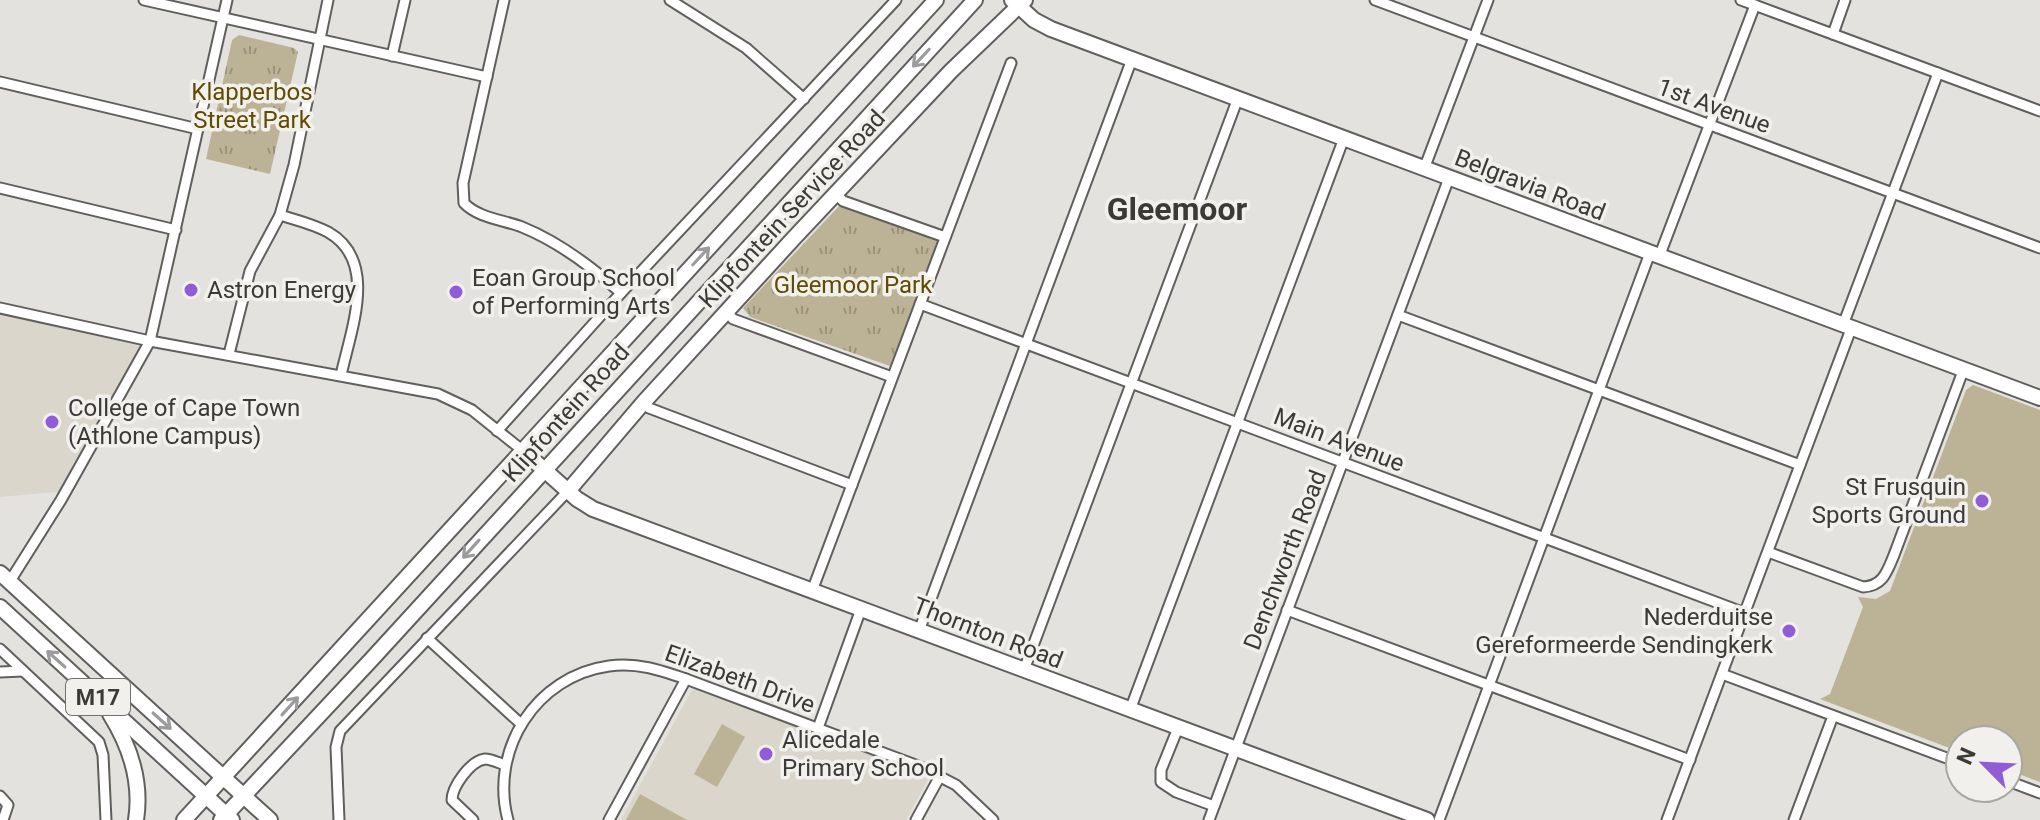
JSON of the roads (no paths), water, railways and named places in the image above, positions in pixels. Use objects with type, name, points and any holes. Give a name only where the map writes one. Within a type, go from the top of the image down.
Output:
[{"type":"main road","name":"Klipfontein Road","points":[[184,820],[936,0]]},
{"type":"main road","name":"Klipfontein Road","points":[[227,818],[975,0]]},
{"type":"main road","name":"Belgravia Road","points":[[1018,2],[1034,20],[1051,29],[2040,398]]},
{"type":"main road","name":"Klipfontein Service Road","points":[[568,491],[643,403],[1018,2]]},
{"type":"main road","name":"Thornton Road","points":[[522,450],[593,509],[1427,820]]},
{"type":"main road","name":"M17","points":[[5,577],[270,820]]},
{"type":"main road","name":"M17","points":[[0,607],[227,818]]},
{"type":"main road","points":[[98,697],[118,728],[133,761],[138,795],[136,820]]},
{"type":"street","points":[[144,0],[487,77]]},
{"type":"street","points":[[5,577],[61,500],[150,341],[227,0]]},
{"type":"street","points":[[229,354],[250,271],[280,215],[294,165],[328,0]]},
{"type":"street","points":[[392,56],[405,0]]},
{"type":"street","points":[[504,0],[463,183],[464,203],[474,211],[522,227],[546,239],[582,261],[621,293]]},
{"type":"street","points":[[670,0],[746,48],[804,99]]},
{"type":"street","points":[[497,431],[621,293],[896,0]]},
{"type":"street","name":"1st Avenue","points":[[1375,0],[2040,248]]},
{"type":"street","points":[[1424,169],[1488,0]]},
{"type":"street","points":[[1741,0],[2040,111]]},
{"type":"street","points":[[1833,34],[1845,0]]},
{"type":"street","points":[[1439,820],[1598,390],[1709,125],[1755,5]]},
{"type":"street","points":[[919,631],[1132,59]]},
{"type":"street","points":[[812,591],[1011,63]]},
{"type":"street","points":[[1667,820],[1800,465],[1893,193],[1938,73]]},
{"type":"street","points":[[0,82],[198,129]]},
{"type":"street","points":[[1024,670],[1238,98]]},
{"type":"street","points":[[1130,710],[1344,138]]},
{"type":"street","name":"Denchworth Road","points":[[1209,820],[1449,178]]},
{"type":"street","points":[[0,188],[176,230]]},
{"type":"street","points":[[836,194],[843,201],[945,237]]},
{"type":"street","points":[[280,215],[330,233],[342,242],[356,267],[359,286],[341,375]]},
{"type":"street","name":"Main Avenue","points":[[920,304],[1745,613]]},
{"type":"street","points":[[0,308],[150,341],[452,398],[522,450]]},
{"type":"street","points":[[727,312],[733,319],[892,377]]},
{"type":"street","points":[[1398,315],[1800,465]]},
{"type":"street","points":[[1768,552],[1863,587],[1875,586],[1885,577],[1963,371]]},
{"type":"street","points":[[643,403],[649,408],[852,485]]},
{"type":"street","points":[[339,820],[336,747],[340,731],[568,491]]},
{"type":"street","points":[[818,728],[861,609]]},
{"type":"street","points":[[1287,610],[1690,760]]},
{"type":"street","points":[[0,621],[17,623]]},
{"type":"street","points":[[427,638],[520,723]]},
{"type":"street","points":[[0,649],[99,742],[103,755],[106,820]]},
{"type":"street","name":"Elizabeth Drive","points":[[508,820],[504,793],[505,765],[520,723],[532,708],[558,685],[594,669],[640,666],[686,679],[940,776],[971,797],[993,820]]},
{"type":"street","points":[[0,672],[23,671]]},
{"type":"street","points":[[1722,674],[1944,757]]},
{"type":"street","points":[[609,820],[686,679]]},
{"type":"street","points":[[1794,820],[1833,716]]},
{"type":"street","points":[[1178,728],[1161,770],[1161,782],[1176,792],[1214,806]]},
{"type":"street","points":[[473,820],[452,800],[452,789],[476,763],[487,759],[505,765]]},
{"type":"street","points":[[916,820],[940,776]]},
{"type":"street","points":[[0,796],[8,805],[3,820]]},
{"type":"place","name":"Astron Energy","points":[[191,290]]},
{"type":"place","name":"Eoan Group School of Performing Arts","points":[[456,292]]},
{"type":"place","name":"College of Cape Town (Athlone Campus)","points":[[52,422]]},
{"type":"place","name":"St Frusquin Sports Ground","points":[[1982,501]]},
{"type":"place","name":"Nederduitse Gereformeerde Sendingkerk","points":[[1789,631]]},
{"type":"place","name":"Alicedale Primary School","points":[[766,754]]},
{"type":"district","name":"Gleemoor","points":[[1177,209]]},
{"type":"park label","name":"Klapperbos Street Park","points":[[252,106]]},
{"type":"park label","name":"Gleemoor Park","points":[[853,285]]}]
